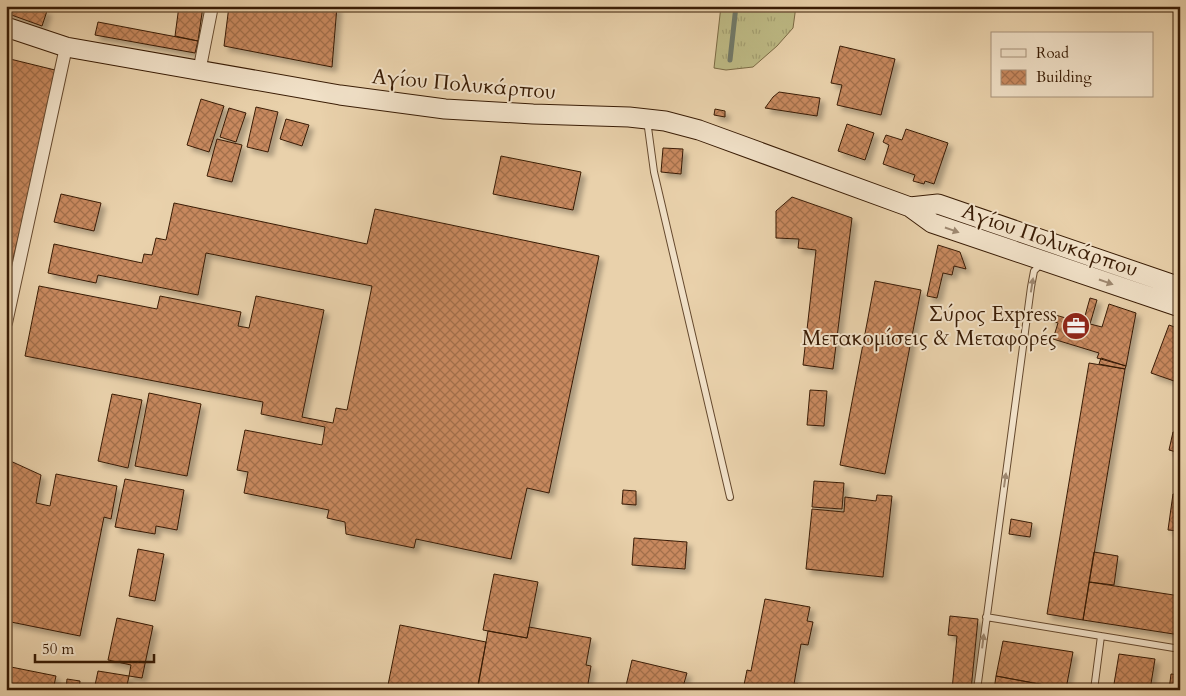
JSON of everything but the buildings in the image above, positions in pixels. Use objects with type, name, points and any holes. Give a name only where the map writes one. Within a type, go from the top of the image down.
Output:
[{"type":"street","points":[[199,72],[212,6]]},
{"type":"street","name":"Αγίου Πολυκάρπου","points":[[6,27],[66,47],[199,72],[340,95],[445,108],[665,121],[699,130],[910,206],[932,223],[1180,307]]},
{"type":"street","points":[[6,323],[66,47]]},
{"type":"street","name":"Αγίου Πολυκάρπου","points":[[910,206],[938,204],[1180,287]]},
{"type":"lane","points":[[647,119],[654,172],[730,496]]},
{"type":"lane","points":[[977,690],[1031,288],[1034,271],[1044,261]]},
{"type":"lane","points":[[986,617],[1180,649]]},
{"type":"lane","points":[[1094,690],[1101,636]]},
{"type":"green space","points":[[721,6],[796,6],[793,28],[777,46],[753,67],[726,70],[714,68]]},
{"type":"waterway","points":[[730,60],[736,6]]},
{"type":"place","name":"Σύρος Express Μετακομίσεις & Μεταφορές","points":[[1076,326]]}]
